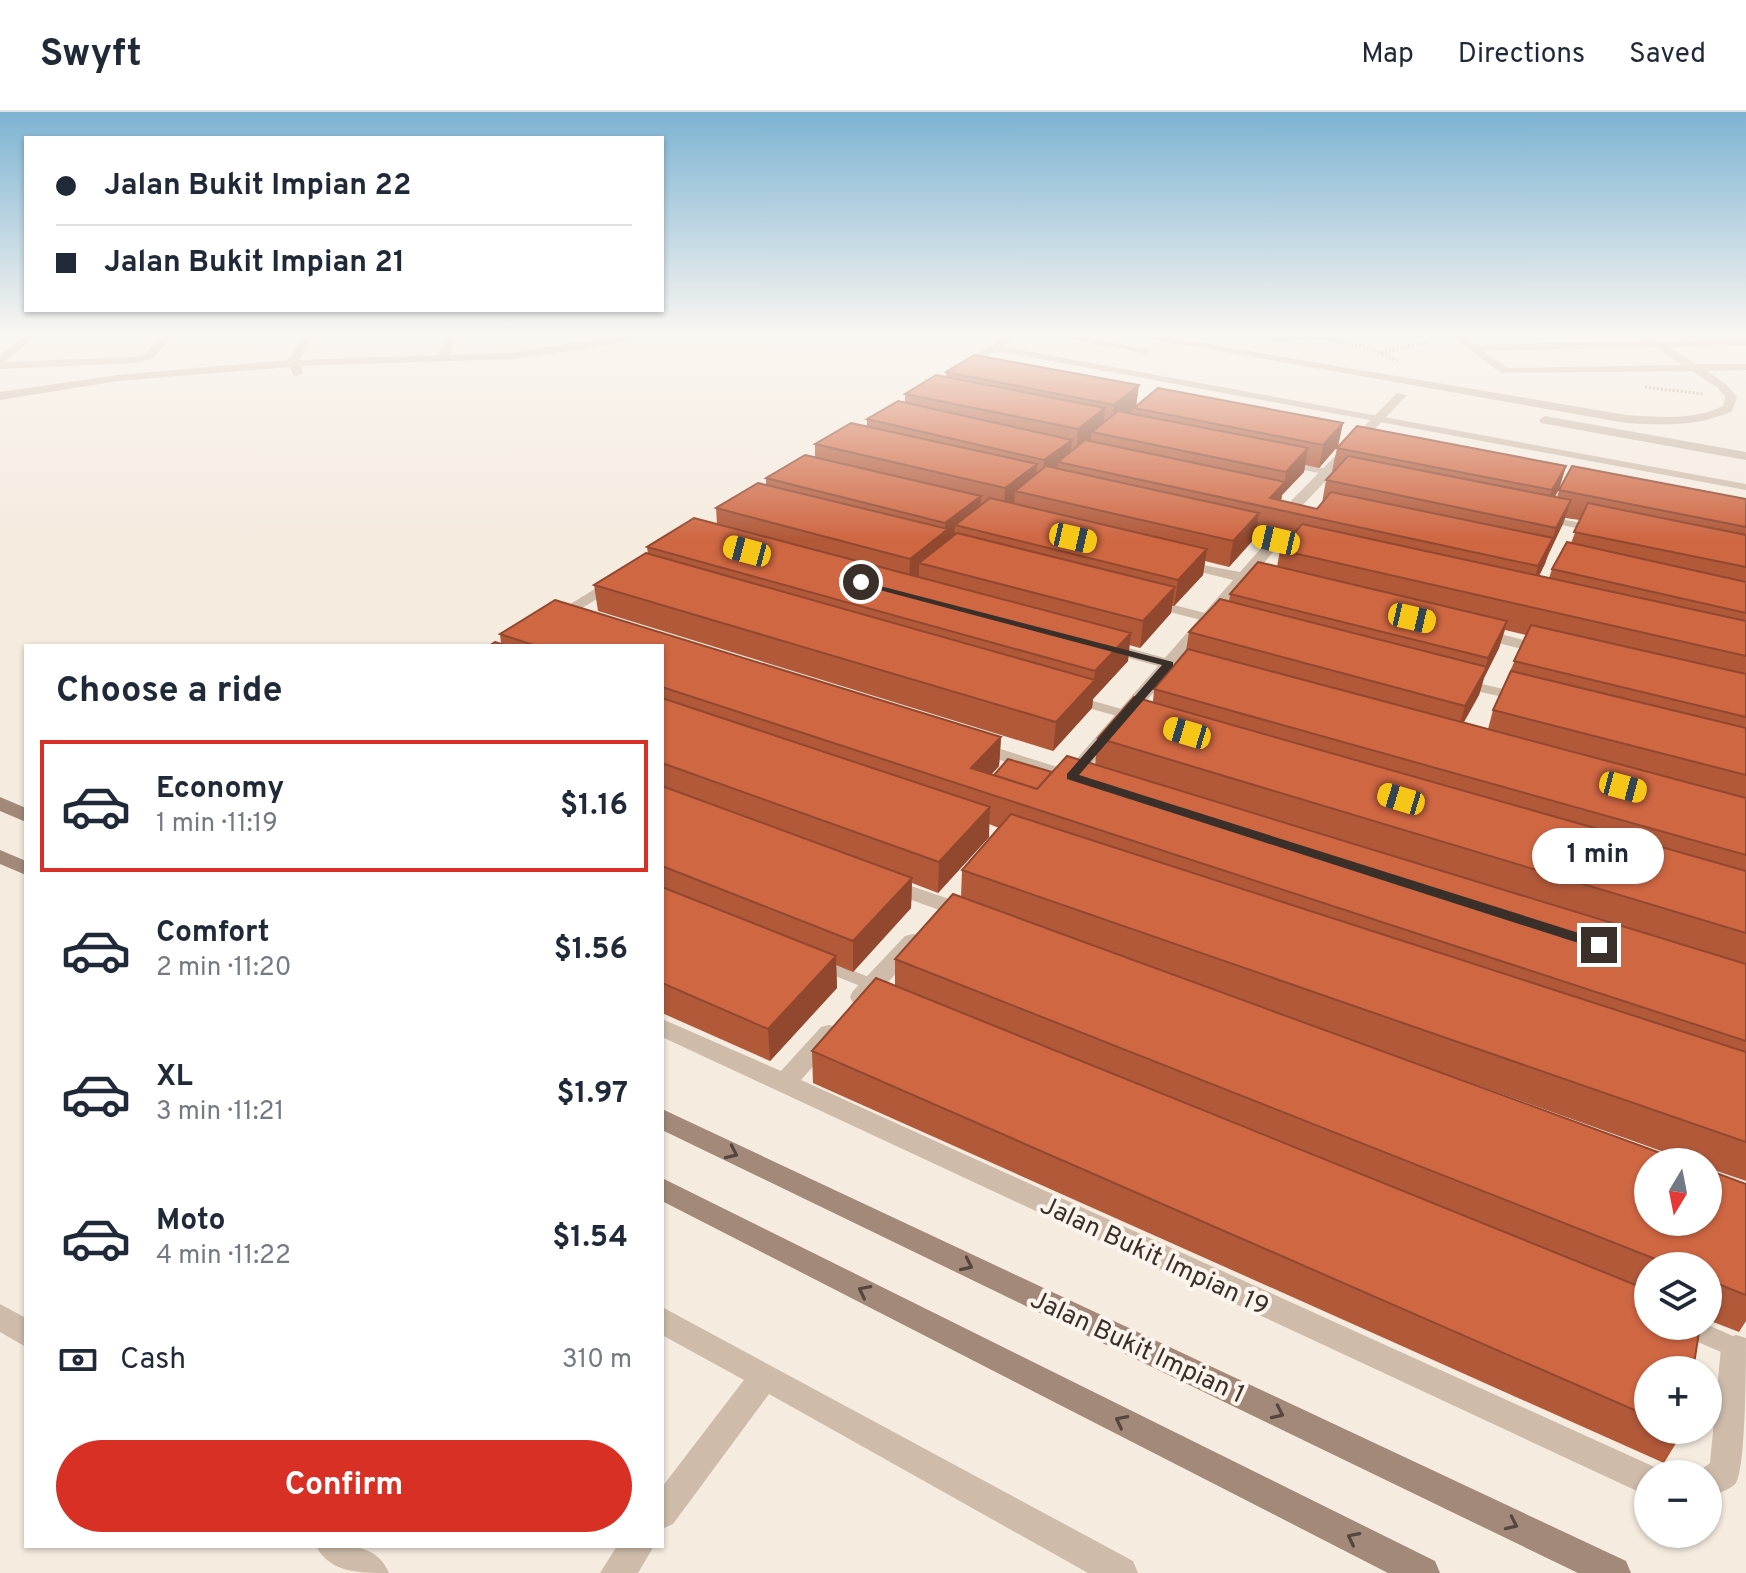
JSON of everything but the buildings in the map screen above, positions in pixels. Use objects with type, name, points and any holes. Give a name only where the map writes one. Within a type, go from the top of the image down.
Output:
[{"type":"street","points":[[1294,506],[1394,402]]},
{"type":"street","points":[[1528,402],[1626,419],[1675,422],[1712,417],[1728,408],[1730,402]]},
{"type":"street","points":[[1526,417],[1746,456]]},
{"type":"street","points":[[1336,443],[1366,449]]},
{"type":"street","points":[[1071,777],[1276,540]]},
{"type":"street","points":[[1168,560],[1288,589]]},
{"type":"street","points":[[513,644],[633,570]]},
{"type":"street","points":[[560,616],[587,624]]},
{"type":"street","points":[[1466,631],[1569,655]]},
{"type":"street","points":[[1081,640],[1214,676]]},
{"type":"street","points":[[950,739],[1101,786]]},
{"type":"street","points":[[0,803],[24,815]]},
{"type":"street","points":[[0,856],[24,868]]},
{"type":"street","points":[[871,878],[991,922]]},
{"type":"street","points":[[784,1084],[946,905]]},
{"type":"street","name":"Jalan Bukit Impian 19","points":[[664,1028],[1634,1474]]},
{"type":"street","name":"Jalan Bukit Impian 1","points":[[664,1120],[1614,1573]]},
{"type":"street","points":[[664,1190],[1423,1573]]},
{"type":"street","points":[[0,1316],[24,1333]]},
{"type":"street","points":[[664,1321],[1121,1573]]},
{"type":"street","points":[[1722,1474],[1725,1472],[1741,1349]]},
{"type":"street","points":[[664,1510],[765,1376]]},
{"type":"street","points":[[336,1548],[372,1573]]},
{"type":"street","points":[[617,1573],[636,1548]]},
{"type":"lane","points":[[1287,402],[1746,487]]},
{"type":"lane","points":[[1268,460],[1357,478]]},
{"type":"lane","points":[[1536,517],[1606,531]]},
{"type":"lane","points":[[1217,526],[1325,551]]},
{"type":"lane","points":[[1133,599],[1239,626]]},
{"type":"lane","points":[[1445,680],[1542,702]]},
{"type":"lane","points":[[1051,693],[1156,724]]},
{"type":"lane","points":[[802,957],[902,996]]},
{"type":"lane","points":[[1719,1340],[1741,1349]]},
{"type":"route","points":[[861,582],[1170,664],[1071,777],[1599,945]]}]
